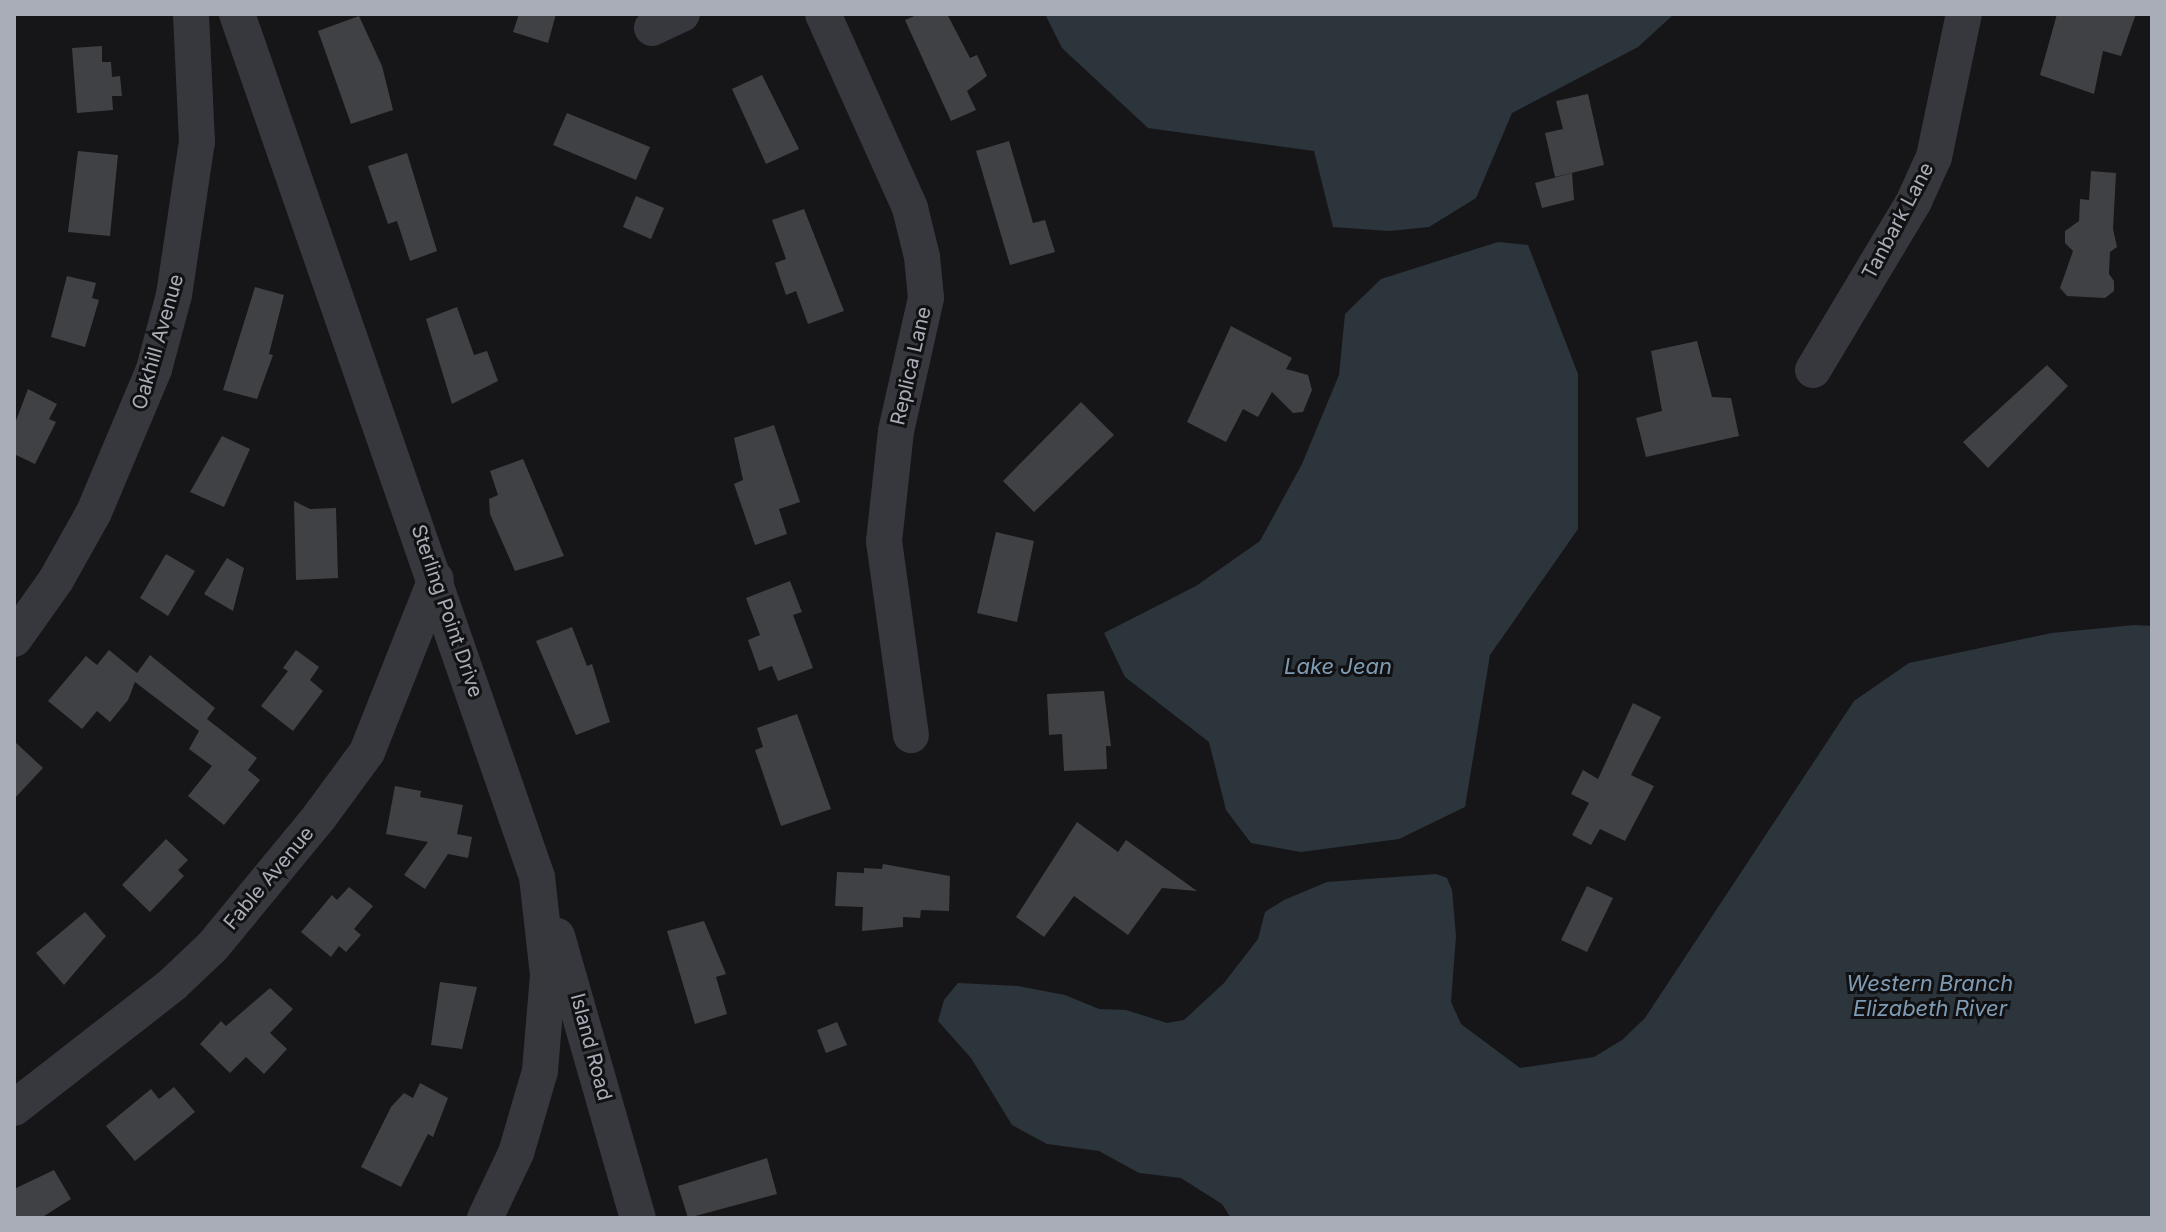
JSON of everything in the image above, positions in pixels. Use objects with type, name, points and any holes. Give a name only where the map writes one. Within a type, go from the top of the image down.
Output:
[{"type":"street","name":"Oakhill Avenue","points":[[14,639],[56,580],[94,512],[154,369],[174,295],[194,172],[191,14]]},
{"type":"street","name":"Sterling Point Drive","points":[[237,14],[436,579],[537,877],[548,975],[540,1071],[516,1153],[485,1218]]},
{"type":"street","name":"Replica Lane","points":[[823,14],[910,208],[922,257],[926,298],[893,445],[884,541],[911,735]]},
{"type":"street","name":"Tanbark Lane","points":[[1813,370],[1914,201],[1934,157],[1964,14]]},
{"type":"street","name":"Fable Avenue","points":[[14,1108],[104,1043],[183,975],[320,816],[367,752],[436,579]]},
{"type":"street","name":"Island Road","points":[[537,877],[595,1055],[638,1218]]},
{"type":"water","points":[[1045,14],[1674,14],[1638,47],[1512,113],[1476,198],[1429,227],[1389,231],[1333,227],[1314,151],[1148,128],[1062,48]]},
{"type":"water","name":"Lake Jean","points":[[1498,242],[1528,245],[1578,374],[1578,529],[1490,655],[1465,807],[1399,839],[1301,852],[1251,843],[1226,810],[1209,742],[1125,677],[1104,633],[1196,586],[1260,541],[1302,464],[1339,375],[1345,314],[1381,279]]},
{"type":"water","name":"Western Branch Elizabeth River","points":[[2152,626],[2152,1218],[1231,1218],[1222,1204],[1181,1178],[1139,1173],[1099,1151],[1047,1144],[1012,1125],[971,1058],[938,1021],[944,1000],[958,983],[1018,986],[1065,995],[1099,1009],[1126,1010],[1167,1023],[1184,1020],[1224,983],[1258,939],[1265,912],[1284,900],[1327,882],[1436,874],[1447,878],[1452,890],[1456,936],[1451,1002],[1461,1024],[1520,1068],[1594,1057],[1622,1040],[1645,1018],[1854,701],[1909,663],[2052,633]]},
{"type":"building","points":[[519,14],[556,14],[548,43],[513,32]]},
{"type":"building","points":[[919,14],[947,14],[970,58],[977,55],[987,76],[967,91],[976,110],[951,121],[905,20]]},
{"type":"building","points":[[2057,14],[2136,14],[2121,56],[2103,51],[2094,94],[2040,75]]},
{"type":"building","points":[[359,16],[382,66],[393,110],[351,124],[318,31]]},
{"type":"building","points":[[102,46],[102,62],[111,62],[112,77],[120,76],[122,96],[112,96],[113,110],[77,113],[72,48]]},
{"type":"building","points":[[762,75],[799,149],[766,164],[732,89]]},
{"type":"building","points":[[1588,94],[1604,165],[1555,177],[1545,133],[1563,129],[1556,101]]},
{"type":"building","points":[[567,113],[650,147],[636,180],[553,145]]},
{"type":"building","points":[[1009,141],[1033,223],[1045,220],[1055,252],[1010,265],[976,151]]},
{"type":"building","points":[[78,151],[118,155],[110,236],[68,232]]},
{"type":"building","points":[[407,153],[437,251],[410,261],[397,221],[388,224],[368,166]]},
{"type":"building","points":[[2091,171],[2116,173],[2113,229],[2117,247],[2110,252],[2109,274],[2114,281],[2114,291],[2105,298],[2067,296],[2060,288],[2073,251],[2065,243],[2065,231],[2079,221],[2080,199],[2089,200]]},
{"type":"building","points":[[1572,173],[1574,200],[1542,208],[1535,183]]},
{"type":"building","points":[[636,196],[664,208],[651,239],[623,227]]},
{"type":"building","points":[[804,209],[844,311],[808,324],[796,291],[786,295],[775,263],[786,259],[772,220]]},
{"type":"building","points":[[67,276],[96,283],[92,298],[99,300],[85,347],[51,337]]},
{"type":"building","points":[[255,287],[284,295],[269,354],[273,355],[257,399],[223,390]]},
{"type":"building","points":[[457,307],[474,355],[487,351],[498,381],[452,404],[426,319]]},
{"type":"building","points":[[1231,326],[1292,358],[1286,369],[1308,375],[1312,390],[1303,412],[1293,413],[1272,392],[1258,417],[1243,409],[1226,442],[1187,422]]},
{"type":"building","points":[[1697,341],[1712,397],[1731,398],[1739,436],[1646,457],[1636,418],[1662,411],[1651,351]]},
{"type":"building","points":[[2047,365],[2068,386],[1988,468],[1963,442]]},
{"type":"building","points":[[28,389],[57,404],[49,419],[56,422],[35,464],[14,454],[14,426]]},
{"type":"building","points":[[1081,402],[1114,435],[1034,512],[1003,481]]},
{"type":"building","points":[[774,425],[800,502],[779,509],[787,534],[755,545],[734,484],[743,480],[734,438]]},
{"type":"building","points":[[222,436],[250,449],[224,507],[190,492]]},
{"type":"building","points":[[523,459],[564,556],[515,571],[490,514],[489,499],[498,495],[490,471]]},
{"type":"building","points":[[294,501],[310,509],[336,508],[338,578],[296,580]]},
{"type":"building","points":[[996,532],[1034,541],[1017,622],[977,613]]},
{"type":"building","points":[[166,554],[195,571],[168,616],[140,598]]},
{"type":"building","points":[[227,558],[244,568],[233,611],[204,594]]},
{"type":"building","points":[[790,581],[802,612],[793,615],[813,668],[778,681],[772,666],[759,671],[748,640],[760,635],[746,598]]},
{"type":"building","points":[[572,627],[587,666],[592,664],[610,722],[576,735],[536,641]]},
{"type":"building","points":[[109,650],[137,673],[150,655],[215,708],[207,719],[257,758],[248,770],[260,780],[224,825],[188,796],[212,766],[189,749],[199,731],[135,682],[128,700],[110,722],[97,711],[82,729],[48,701],[86,656],[97,665]]},
{"type":"building","points":[[296,650],[319,667],[310,680],[323,691],[293,731],[261,706],[288,671],[283,668]]},
{"type":"building","points":[[1104,691],[1111,746],[1106,746],[1107,769],[1064,771],[1062,734],[1049,735],[1047,694]]},
{"type":"building","points":[[1633,703],[1661,717],[1631,775],[1654,786],[1625,841],[1600,829],[1591,845],[1572,835],[1589,803],[1571,794],[1583,770],[1598,779]]},
{"type":"building","points":[[797,714],[831,809],[781,826],[755,750],[763,747],[757,728]]},
{"type":"building","points":[[14,741],[43,768],[14,799]]},
{"type":"building","points":[[395,786],[421,791],[420,797],[463,805],[457,834],[472,837],[468,858],[448,854],[425,889],[404,875],[428,842],[386,834]]},
{"type":"building","points":[[1077,822],[1118,852],[1126,840],[1197,891],[1162,888],[1128,935],[1074,896],[1044,937],[1016,917]]},
{"type":"building","points":[[166,839],[188,860],[178,870],[184,876],[150,912],[122,885]]},
{"type":"building","points":[[883,864],[950,876],[949,911],[921,910],[920,918],[903,917],[903,927],[862,931],[863,907],[835,906],[837,872],[864,873],[864,868],[882,869]]},
{"type":"building","points":[[1587,886],[1613,898],[1587,952],[1561,940]]},
{"type":"building","points":[[349,887],[373,906],[354,929],[361,935],[346,952],[339,946],[331,957],[301,932],[332,895],[337,900]]},
{"type":"building","points":[[85,912],[106,936],[64,985],[36,953]]},
{"type":"building","points":[[704,921],[726,974],[716,977],[727,1014],[695,1024],[667,931]]},
{"type":"building","points":[[440,982],[477,987],[462,1049],[431,1045]]},
{"type":"building","points":[[270,988],[293,1009],[270,1033],[287,1049],[264,1074],[246,1057],[230,1073],[200,1044],[221,1021],[226,1026]]},
{"type":"building","points":[[837,1022],[847,1045],[826,1053],[817,1030]]},
{"type":"building","points":[[420,1083],[448,1098],[433,1137],[428,1134],[401,1187],[361,1167],[391,1107],[404,1093],[413,1098]]},
{"type":"building","points":[[174,1087],[195,1112],[135,1161],[106,1126],[151,1089],[159,1099]]},
{"type":"building","points":[[767,1158],[777,1194],[688,1218],[678,1186]]},
{"type":"building","points":[[54,1170],[71,1199],[41,1218],[14,1218],[14,1189]]}]
